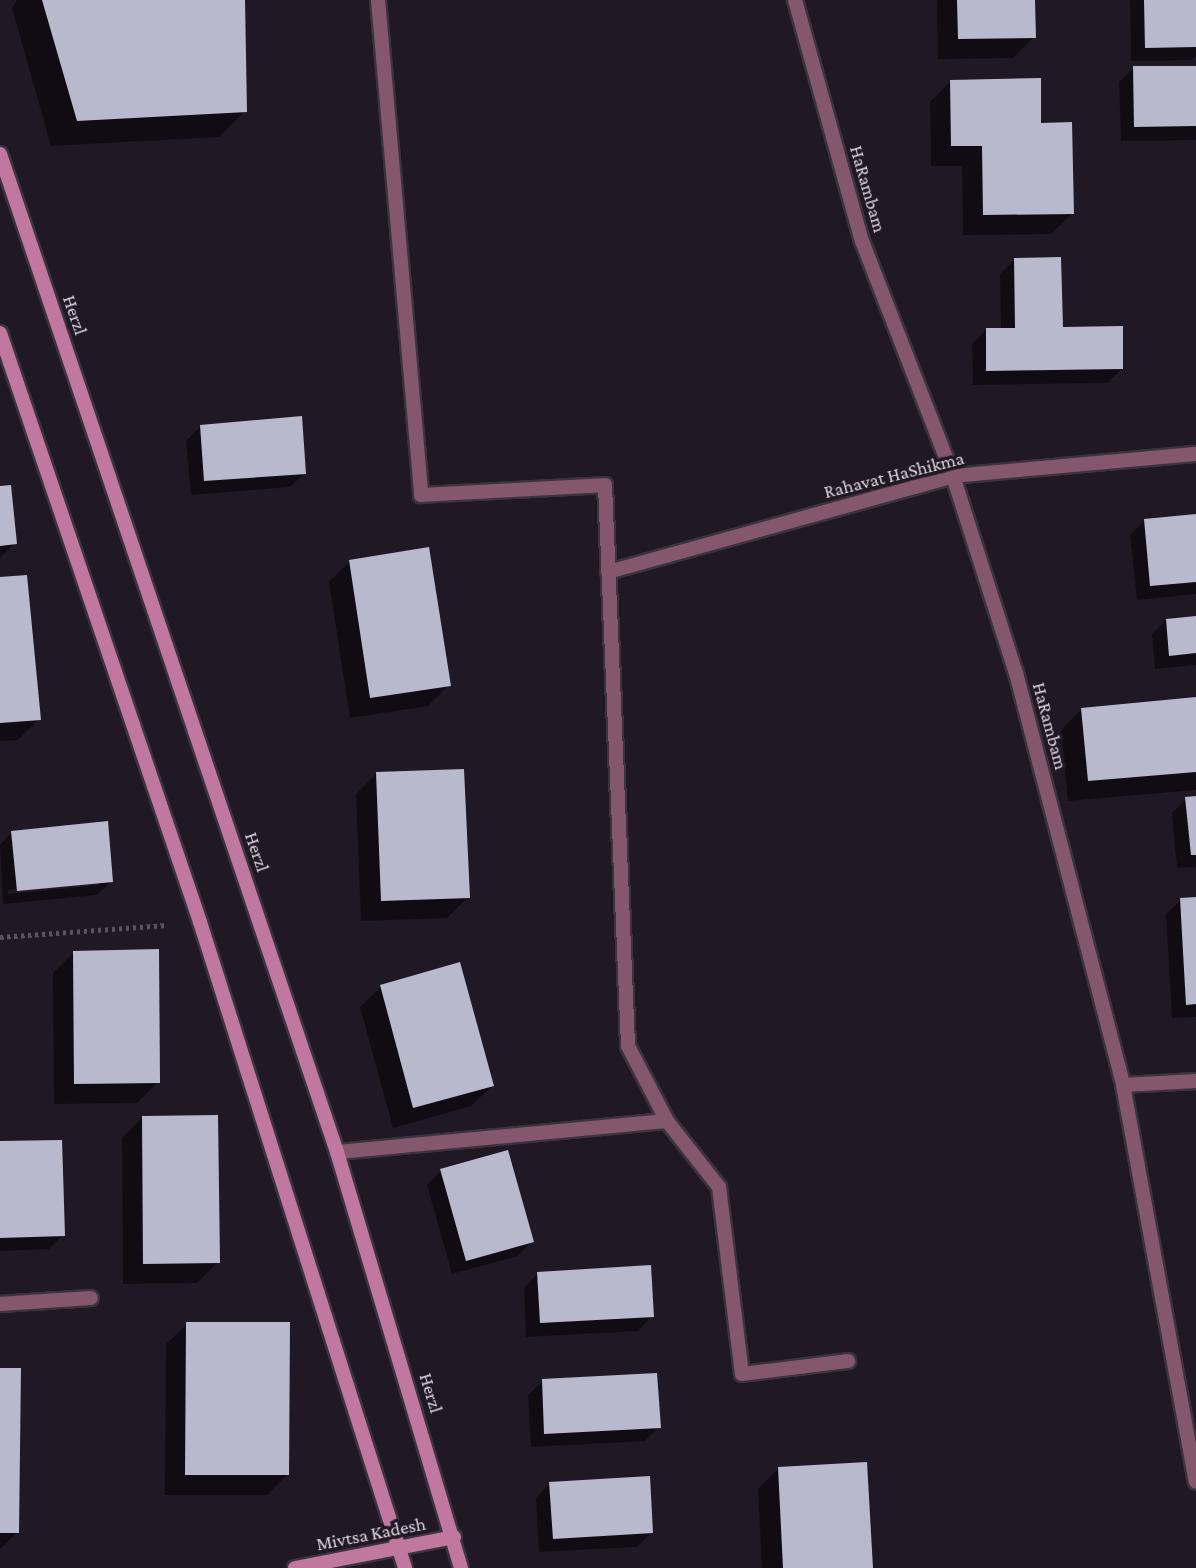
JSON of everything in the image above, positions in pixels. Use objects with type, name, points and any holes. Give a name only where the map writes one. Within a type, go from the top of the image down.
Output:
[{"type":"main road","name":"Herzl","points":[[0,154],[337,1152],[454,1537],[461,1568]]},
{"type":"main road","points":[[0,333],[200,922],[405,1568]]},
{"type":"main road","name":"Mivtsa Kadesh","points":[[295,1568],[454,1537]]},
{"type":"street","points":[[378,0],[421,495],[605,485],[628,1046],[667,1121],[719,1187],[742,1374],[848,1361]]},
{"type":"street","name":"HaRambam","points":[[795,0],[862,241],[953,476],[1016,673],[1123,1084],[1196,1481]]},
{"type":"street","name":"Rahavat HaShikma","points":[[608,572],[953,476],[1196,454]]},
{"type":"street","points":[[1123,1084],[1196,1081]]},
{"type":"street","points":[[337,1152],[667,1121]]},
{"type":"street","points":[[0,1304],[91,1298]]},
{"type":"path","points":[[0,937],[200,922]]},
{"type":"building","points":[[42,0],[245,0],[247,112],[77,121]]},
{"type":"building","points":[[957,0],[1035,0],[1036,38],[958,39]]},
{"type":"building","points":[[1144,0],[1196,0],[1196,47],[1145,48]]},
{"type":"building","points":[[1133,66],[1196,66],[1196,126],[1134,127]]},
{"type":"building","points":[[1041,78],[1041,123],[1072,122],[1074,214],[983,215],[982,146],[951,146],[950,80]]},
{"type":"building","points":[[1061,257],[1063,327],[1123,326],[1123,369],[986,371],[986,328],[1015,328],[1014,258]]},
{"type":"building","points":[[302,416],[306,474],[204,481],[200,425]]},
{"type":"building","points":[[11,485],[17,544],[0,546],[0,486]]},
{"type":"building","points":[[1196,514],[1196,582],[1150,586],[1144,519]]},
{"type":"building","points":[[429,547],[451,686],[370,698],[349,560]]},
{"type":"building","points":[[27,575],[41,720],[0,723],[0,577]]},
{"type":"building","points":[[1196,616],[1196,653],[1169,656],[1166,619]]},
{"type":"building","points":[[1196,697],[1196,772],[1088,781],[1081,708]]},
{"type":"building","points":[[464,769],[470,898],[381,901],[376,772]]},
{"type":"building","points":[[1196,796],[1196,855],[1191,855],[1185,797]]},
{"type":"building","points":[[108,821],[113,882],[17,891],[11,831]]},
{"type":"building","points":[[1196,897],[1196,1004],[1186,1005],[1180,898]]},
{"type":"building","points":[[159,949],[160,1083],[74,1084],[73,951]]},
{"type":"building","points":[[460,962],[494,1086],[413,1108],[380,985]]},
{"type":"building","points":[[218,1115],[220,1263],[143,1264],[142,1116]]},
{"type":"building","points":[[62,1140],[65,1236],[0,1238],[0,1141]]},
{"type":"building","points":[[508,1150],[534,1242],[466,1261],[440,1169]]},
{"type":"building","points":[[651,1265],[654,1317],[540,1323],[537,1272]]},
{"type":"building","points":[[186,1322],[290,1322],[289,1475],[185,1475]]},
{"type":"building","points":[[0,1368],[21,1368],[19,1533],[0,1533]]},
{"type":"building","points":[[657,1373],[661,1428],[544,1434],[542,1379]]},
{"type":"building","points":[[867,1462],[873,1568],[783,1568],[778,1467]]},
{"type":"building","points":[[650,1476],[653,1533],[553,1539],[549,1482]]}]
